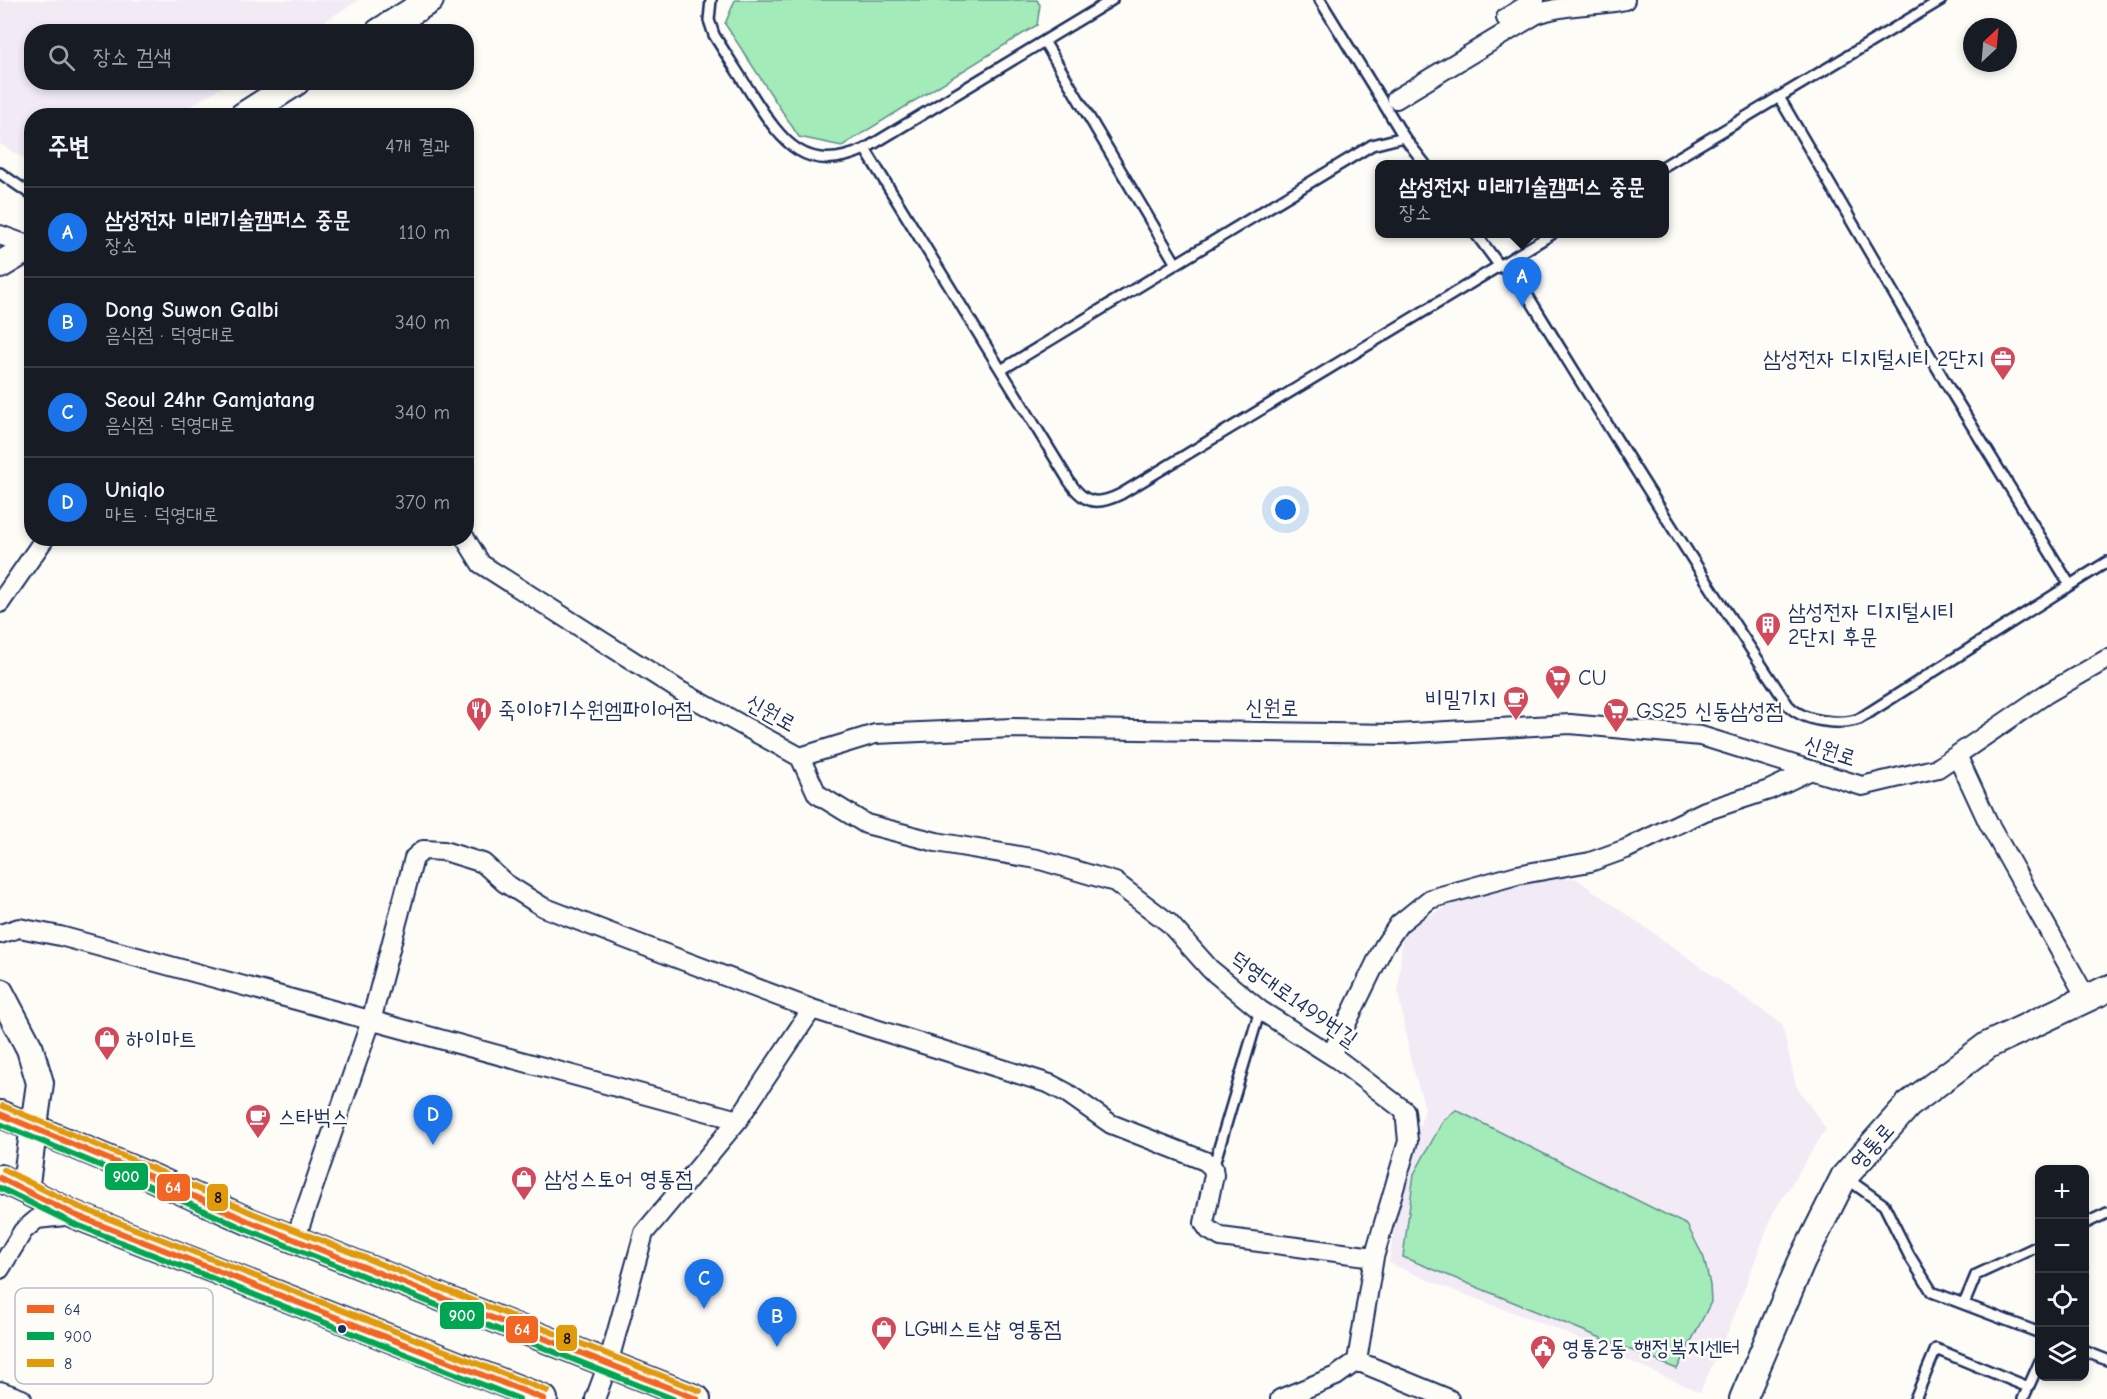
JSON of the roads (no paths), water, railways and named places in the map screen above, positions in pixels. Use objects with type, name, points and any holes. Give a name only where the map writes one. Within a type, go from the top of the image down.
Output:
[{"type":"street","points":[[392,24],[430,0]]},
{"type":"street","points":[[1535,0],[1393,94],[1534,15],[1556,8],[1625,0]]},
{"type":"street","points":[[256,108],[284,90]]},
{"type":"street","points":[[0,235],[24,244]]},
{"type":"street","points":[[0,265],[24,250]]},
{"type":"street","points":[[0,603],[39,546]]},
{"type":"street","name":"신원로","points":[[470,546],[481,564],[682,692],[800,757],[875,734],[1001,729],[1396,734],[1570,724],[1701,736],[1862,786],[1938,768],[2046,694],[2107,659]]},
{"type":"street","points":[[1957,755],[1988,822],[2097,994]]},
{"type":"street","name":"덕영대로1499번길","points":[[800,757],[817,794],[866,824],[936,842],[1037,859],[1115,882],[1169,923],[1210,969],[1260,1010],[1331,1055],[1405,1111],[1408,1141],[1374,1257],[1357,1361]]},
{"type":"street","points":[[1331,1055],[1384,946],[1399,924],[1430,899],[1517,875],[1590,862],[1626,849],[1705,812],[1769,790],[1811,770]]},
{"type":"street","points":[[295,1240],[372,1021],[414,858],[423,850],[444,851],[483,863],[505,883],[543,907],[812,1009],[1050,1084],[1111,1124],[1205,1161],[1213,1168],[1214,1175],[1204,1223],[1209,1230],[1221,1238],[1374,1257]]},
{"type":"street","points":[[0,934],[19,928],[60,936],[738,1119]]},
{"type":"street","points":[[0,992],[30,1049],[40,1083],[25,1190]]},
{"type":"street","name":"영통로","points":[[1743,1399],[1801,1263],[1844,1177],[1908,1105],[1988,1046],[2097,994]]},
{"type":"street","points":[[595,1399],[608,1364],[644,1233],[738,1119],[812,1009]]},
{"type":"street","points":[[0,1114],[295,1240],[697,1399]]},
{"type":"street","points":[[0,1178],[75,1215],[544,1399]]},
{"type":"street","points":[[0,1269],[23,1231],[37,1219],[75,1215]]},
{"type":"street","points":[[1280,1399],[1336,1376],[1357,1361],[1449,1399]]},
{"type":"street","points":[[0,1391],[22,1399]]},
{"type":"lane","points":[[711,0],[709,20],[714,35],[781,137],[801,152],[822,158],[844,156],[865,149],[1112,0]]},
{"type":"lane","points":[[1320,0],[1404,136],[1421,160]]},
{"type":"lane","points":[[1669,164],[1941,0]]},
{"type":"lane","points":[[1044,41],[1176,264]]},
{"type":"lane","points":[[1779,98],[1950,390],[2070,585]]},
{"type":"lane","points":[[1001,370],[1372,145],[1404,136]]},
{"type":"lane","points":[[865,149],[1074,489],[1088,500],[1103,502],[1121,494],[1545,238]]},
{"type":"lane","points":[[0,173],[24,190]]},
{"type":"lane","points":[[1479,238],[1499,265],[1517,278],[1634,469],[1721,605],[1788,705],[1799,714],[1842,723],[1858,719],[2107,562]]},
{"type":"lane","points":[[1213,1168],[1260,1010]]},
{"type":"lane","points":[[1844,1177],[1884,1205],[1909,1255],[1932,1292],[2035,1332]]},
{"type":"lane","points":[[2089,1222],[2107,1213]]},
{"type":"lane","points":[[1964,1304],[1976,1275],[2035,1247]]},
{"type":"lane","points":[[1915,1399],[1936,1349],[2028,1387]]},
{"type":"lane","points":[[2089,1353],[2107,1360]]},
{"type":"lane","points":[[2023,1399],[2035,1371]]},
{"type":"place","name":"삼성전자 미래기술캠퍼스 중문","points":[[1522,307]]},
{"type":"place","name":"삼성전자 디지털시티 2단지","points":[[2003,382]]},
{"type":"place","name":"삼성전자 디지털시티 2단지 후문","points":[[1768,648]]},
{"type":"place","name":"CU","points":[[1558,701]]},
{"type":"place","name":"비밀기지","points":[[1516,722]]},
{"type":"place","name":"죽이야기수원엠파이어점","points":[[479,733]]},
{"type":"place","name":"GS25 신동삼성점","points":[[1616,734]]},
{"type":"place","name":"하이마트","points":[[107,1062]]},
{"type":"place","name":"스타벅스","points":[[258,1140]]},
{"type":"place","name":"Uniqlo","points":[[433,1145]]},
{"type":"place","name":"삼성스토어 영통점","points":[[524,1202]]},
{"type":"place","name":"Seoul 24hr Gamjatang","points":[[704,1309]]},
{"type":"place","name":"Dong Suwon Galbi","points":[[777,1347]]},
{"type":"place","name":"LG베스트샵 영통점","points":[[884,1352]]},
{"type":"place","name":"영통2동 행정복지센터","points":[[1543,1371]]}]
